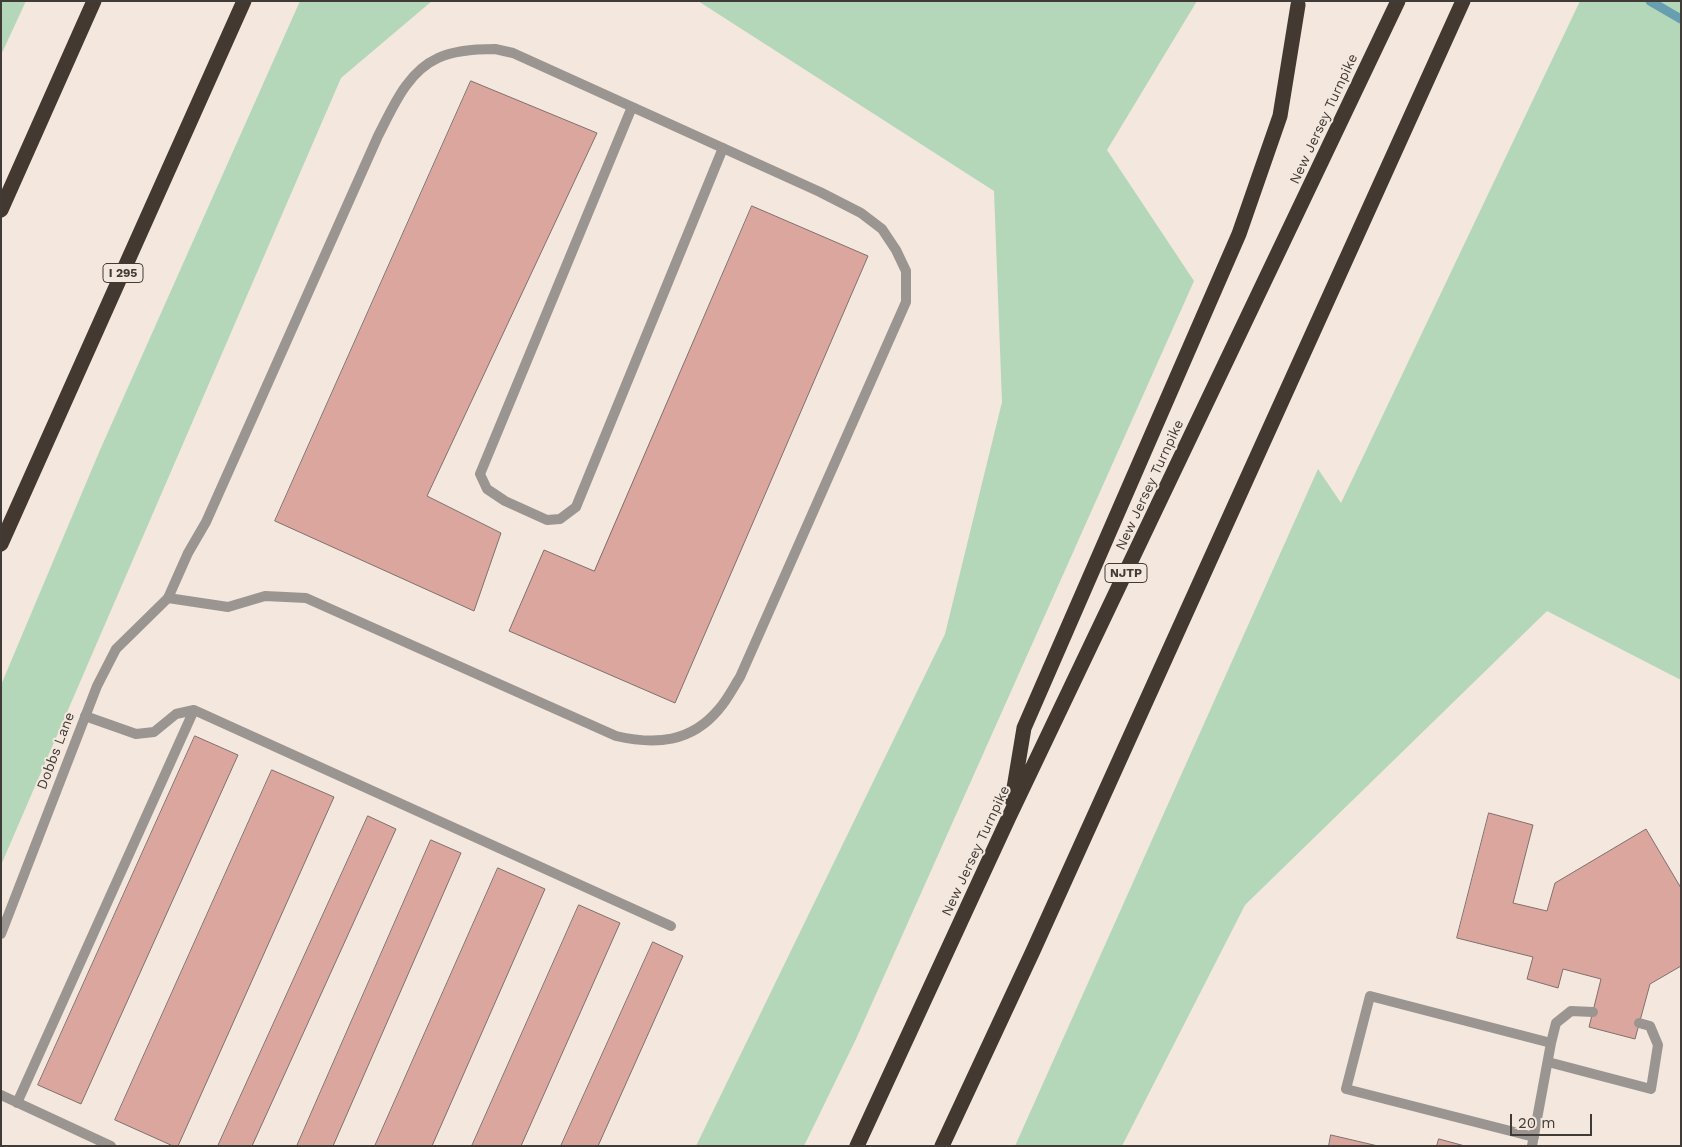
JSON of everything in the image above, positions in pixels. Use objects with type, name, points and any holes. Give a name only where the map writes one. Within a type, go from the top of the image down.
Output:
[{"type":"highway","points":[[1,210],[94,1]]},
{"type":"highway","name":"I 295","points":[[1,544],[244,1]]},
{"type":"highway","name":"New Jersey Turnpike","points":[[857,1146],[1008,819],[1398,1]]},
{"type":"highway","points":[[942,1146],[1033,951],[1463,1]]},
{"type":"highway","points":[[1008,819],[1024,728],[1239,234],[1280,116],[1298,3]]},
{"type":"street","points":[[495,48],[513,53],[723,148],[820,192],[861,213],[882,230],[896,250],[906,271],[906,302],[740,677],[718,710],[700,727],[686,735],[668,740],[648,741],[616,736],[306,598],[264,596],[228,607],[168,598],[188,553],[206,522],[378,136],[396,100],[415,74],[438,57],[470,50],[495,48]]},
{"type":"street","points":[[632,107],[480,474],[487,489],[505,501],[547,520],[560,519],[576,507],[723,148]]},
{"type":"street","name":"Dobbs Lane","points":[[1,934],[97,686],[116,649],[168,598]]},
{"type":"street","points":[[84,716],[136,734],[154,732],[176,714],[194,710],[671,926]]},
{"type":"street","points":[[17,1102],[194,710]]},
{"type":"street","points":[[1551,1043],[1370,996],[1346,1089],[1533,1141],[1556,1023],[1570,1011],[1592,1012]]},
{"type":"street","points":[[1548,1062],[1651,1089],[1658,1046],[1650,1026],[1639,1023]]},
{"type":"street","points":[[1,1095],[111,1146]]},
{"type":"green space","points":[[1,1],[26,1],[1,55]]},
{"type":"green space","points":[[300,1],[432,1],[341,78],[1,865],[1,685],[100,450]]},
{"type":"green space","points":[[698,1],[1197,1],[1107,150],[1194,281],[856,1039],[804,1146],[696,1146],[945,634],[1002,402],[994,191]]},
{"type":"green space","points":[[1580,1],[1681,1],[1681,680],[1547,611],[1245,905],[1122,1146],[1015,1146],[1318,469],[1341,503]]},
{"type":"building","points":[[471,81],[597,133],[427,496],[501,533],[474,611],[275,521]]},
{"type":"building","points":[[752,206],[868,256],[675,703],[509,631],[544,550],[594,571]]},
{"type":"building","points":[[195,736],[238,755],[81,1104],[38,1085]]},
{"type":"building","points":[[272,770],[334,797],[178,1146],[173,1146],[115,1120]]},
{"type":"building","points":[[1489,813],[1533,825],[1513,903],[1547,911],[1555,883],[1646,829],[1681,888],[1681,966],[1650,984],[1635,1039],[1589,1027],[1601,979],[1563,969],[1558,988],[1527,979],[1533,957],[1457,938]]},
{"type":"building","points":[[368,816],[396,829],[252,1146],[218,1146]]},
{"type":"building","points":[[431,840],[461,853],[333,1146],[297,1146]]},
{"type":"building","points":[[498,868],[545,889],[432,1146],[375,1146]]},
{"type":"building","points":[[579,905],[620,923],[521,1146],[472,1146]]},
{"type":"building","points":[[653,942],[683,956],[598,1146],[561,1146]]},
{"type":"building","points":[[1331,1135],[1378,1146],[1329,1146]]},
{"type":"building","points":[[1439,1139],[1465,1146],[1437,1146]]},
{"type":"waterway","points":[[1650,1],[1681,19]]}]
